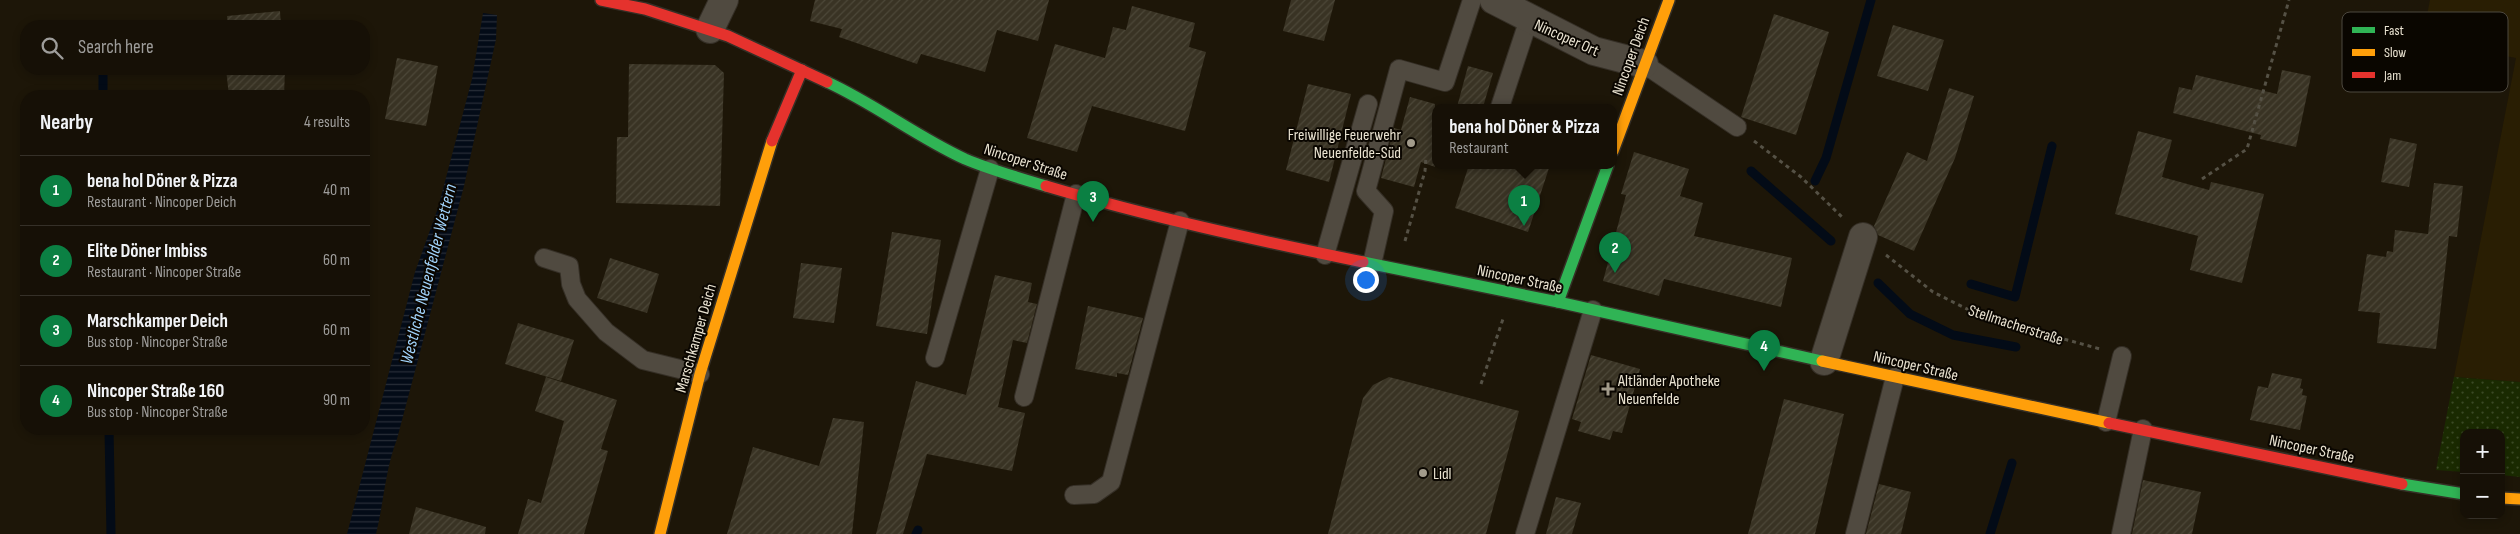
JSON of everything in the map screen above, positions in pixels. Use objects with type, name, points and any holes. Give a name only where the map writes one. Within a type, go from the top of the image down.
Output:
[{"type":"main road","name":"Nincoper Straße","points":[[601,0],[644,9],[710,29],[850,92],[932,141],[990,169],[1076,194],[1325,255],[1558,302],[2106,422],[2442,492],[2460,494]]},
{"type":"main road","name":"Nincoper Deich","points":[[1617,140],[1669,0]]},
{"type":"main road","name":"Marschkamper Deich","points":[[660,534],[700,374],[775,130],[802,70]]},
{"type":"main road","points":[[1558,302],[1607,169]]},
{"type":"main road","points":[[2505,498],[2520,499]]},
{"type":"street","points":[[710,29],[724,0]]},
{"type":"street","name":"Nincoper Ort","points":[[1494,0],[1594,51],[1644,64]]},
{"type":"street","points":[[1824,361],[1863,237]]},
{"type":"lane","points":[[1372,264],[1384,211],[1366,191],[1399,69],[1445,82],[1472,0]]},
{"type":"lane","points":[[1501,104],[1529,19]]},
{"type":"lane","points":[[1644,64],[1737,127]]},
{"type":"lane","points":[[1325,255],[1368,104]]},
{"type":"lane","points":[[935,358],[990,169]]},
{"type":"lane","points":[[1024,398],[1076,194]]},
{"type":"lane","points":[[1074,495],[1094,494],[1111,482],[1180,221]]},
{"type":"lane","points":[[544,258],[569,266],[571,284],[578,299],[606,332],[643,360],[700,374]]},
{"type":"lane","points":[[1525,534],[1592,310]]},
{"type":"lane","points":[[2106,422],[2122,356]]},
{"type":"lane","points":[[1855,534],[1895,377]]},
{"type":"lane","points":[[2121,534],[2143,429]]},
{"type":"path","points":[[2202,179],[2247,149],[2289,0]]},
{"type":"path","name":"Stellmacherstraße","points":[[1737,127],[1801,177],[1863,237],[1933,292],[1981,316],[2122,356]]},
{"type":"path","points":[[1397,270],[1425,171],[1426,157]]},
{"type":"path","points":[[1481,384],[1512,293]]},
{"type":"shaded area","points":[[2430,0],[2520,0],[2520,382],[2454,377],[2516,58],[2508,56],[2508,12],[2428,12]]},
{"type":"green space","points":[[2454,377],[2520,382],[2520,477],[2505,475],[2505,429],[2460,429],[2460,472],[2436,470]]},
{"type":"water","name":"Westliche Neuenfelder Wettern","points":[[483,13],[497,15],[496,39],[464,186],[390,462],[376,534],[347,534],[415,272],[438,208],[472,79]]},
{"type":"building","points":[[815,0],[1049,0],[1038,41],[997,30],[985,72],[921,54],[917,64],[839,37],[842,29],[810,21]]},
{"type":"building","points":[[1291,0],[1335,0],[1324,41],[1283,31]]},
{"type":"building","points":[[1132,6],[1195,23],[1189,47],[1206,52],[1185,131],[1092,106],[1077,152],[1027,138],[1055,44],[1105,58],[1113,27],[1126,30]]},
{"type":"building","points":[[280,11],[281,20],[227,20],[227,16]]},
{"type":"building","points":[[1774,14],[1829,32],[1796,135],[1741,117]]},
{"type":"building","points":[[1893,25],[1944,40],[1928,91],[1877,76]]},
{"type":"building","points":[[397,58],[438,66],[426,126],[385,119]]},
{"type":"building","points":[[629,64],[715,65],[724,73],[720,206],[616,203],[617,137],[628,137]]},
{"type":"building","points":[[1468,66],[1493,73],[1484,104],[1458,104]]},
{"type":"building","points":[[2282,70],[2311,76],[2296,147],[2260,139],[2261,135],[2173,113],[2179,87],[2192,90],[2196,75],[2277,94]]},
{"type":"building","points":[[227,75],[285,75],[284,90],[228,90]]},
{"type":"building","points":[[1308,84],[1351,94],[1329,182],[1286,170]]},
{"type":"building","points":[[1949,88],[1974,96],[1955,158],[1914,251],[1878,235],[1874,226],[1907,152],[1927,161]]},
{"type":"building","name":"Freiwillige Feuerwehr Neuenfelde-Süd","points":[[1410,97],[1435,104],[1432,104],[1432,166],[1421,162],[1414,187],[1381,178],[1394,128],[1401,130]]},
{"type":"building","points":[[2138,131],[2172,140],[2162,177],[2209,190],[2211,182],[2264,194],[2242,283],[2190,270],[2198,236],[2115,214]]},
{"type":"building","points":[[2390,138],[2417,144],[2409,187],[2381,182]]},
{"type":"building","points":[[1634,152],[1689,169],[1680,196],[1703,203],[1694,236],[1792,258],[1781,307],[1664,279],[1659,296],[1603,281],[1626,195],[1621,194]]},
{"type":"building","points":[[1468,169],[1549,169],[1528,232],[1455,208]]},
{"type":"building","points":[[2434,183],[2463,186],[2457,237],[2449,236],[2436,349],[2377,343],[2380,313],[2358,311],[2367,254],[2386,257],[2387,251],[2393,252],[2395,230],[2428,234]]},
{"type":"building","points":[[892,232],[941,240],[927,334],[876,326]]},
{"type":"building","points":[[610,258],[659,274],[647,313],[597,298]]},
{"type":"building","points":[[801,263],[842,268],[834,323],[793,318]]},
{"type":"building","points":[[995,275],[1032,283],[1028,302],[1037,304],[1027,343],[1013,340],[998,407],[1025,413],[1012,471],[927,454],[903,534],[876,534],[916,381],[966,395]]},
{"type":"building","points":[[1088,306],[1143,318],[1128,375],[1117,373],[1117,377],[1075,369]]},
{"type":"building","points":[[518,323],[574,340],[561,381],[505,364]]},
{"type":"building","points":[[1591,355],[1640,369],[1622,433],[1613,431],[1610,440],[1578,431],[1581,422],[1572,419]]},
{"type":"building","points":[[2272,373],[2302,379],[2300,388],[2303,389],[2302,395],[2307,396],[2300,430],[2250,420],[2258,386],[2268,388]]},
{"type":"building","points":[[546,377],[617,400],[601,449],[608,451],[584,534],[518,534],[528,499],[541,503],[564,421],[535,411]]},
{"type":"building","name":"Lidl","points":[[1389,377],[1519,411],[1486,534],[1328,534],[1363,398],[1373,385]]},
{"type":"building","points":[[1784,399],[1844,414],[1815,534],[1748,534]]},
{"type":"building","points":[[833,418],[864,422],[852,534],[727,534],[753,447],[819,466]]},
{"type":"building","points":[[2143,480],[2201,492],[2192,534],[2132,534]]},
{"type":"building","points":[[1879,484],[1911,492],[1901,534],[1866,534]]},
{"type":"building","points":[[1556,497],[1581,503],[1572,534],[1546,534]]},
{"type":"building","points":[[416,507],[486,527],[485,534],[409,534]]},
{"type":"waterway","points":[[1815,181],[1826,158],[1871,0]]},
{"type":"waterway","points":[[103,75],[103,90]]},
{"type":"waterway","points":[[1971,284],[2015,297],[2052,146]]},
{"type":"waterway","points":[[1751,171],[1831,241]]},
{"type":"waterway","points":[[1878,283],[1910,314],[1953,335],[2016,347]]},
{"type":"waterway","points":[[109,435],[111,534]]},
{"type":"waterway","points":[[1990,534],[2012,463]]},
{"type":"waterway","points":[[916,534],[918,530]]},
{"type":"traffic: fast","points":[[827,82],[965,159],[1046,186]]},
{"type":"traffic: fast","points":[[1558,302],[1607,169]]},
{"type":"traffic: fast","points":[[1363,262],[1558,302],[1822,361]]},
{"type":"traffic: fast","points":[[2402,484],[2460,493]]},
{"type":"traffic: slow","points":[[1617,140],[1669,0]]},
{"type":"traffic: slow","points":[[660,534],[700,374],[772,141]]},
{"type":"traffic: slow","points":[[1822,361],[2109,423]]},
{"type":"traffic: slow","points":[[2505,498],[2520,499]]},
{"type":"traffic: jam","points":[[601,0],[645,9],[728,36],[827,82]]},
{"type":"traffic: jam","points":[[772,141],[802,70]]},
{"type":"traffic: jam","points":[[1046,186],[1124,208],[1203,227],[1363,262]]},
{"type":"traffic: jam","points":[[2109,423],[2402,484]]},
{"type":"place","name":"Freiwillige Feuerwehr Neuenfelde-Süd","points":[[1411,143]]},
{"type":"place","name":"Marschkamper Deich","points":[[1093,222]]},
{"type":"place","name":"bena hol Döner & Pizza","points":[[1524,226]]},
{"type":"place","name":"Elite Döner Imbiss","points":[[1615,273]]},
{"type":"place","name":"Nincoper Straße 160","points":[[1764,371]]},
{"type":"place","name":"Altländer Apotheke Neuenfelde","points":[[1608,389]]},
{"type":"place","name":"Lidl","points":[[1423,473]]}]
